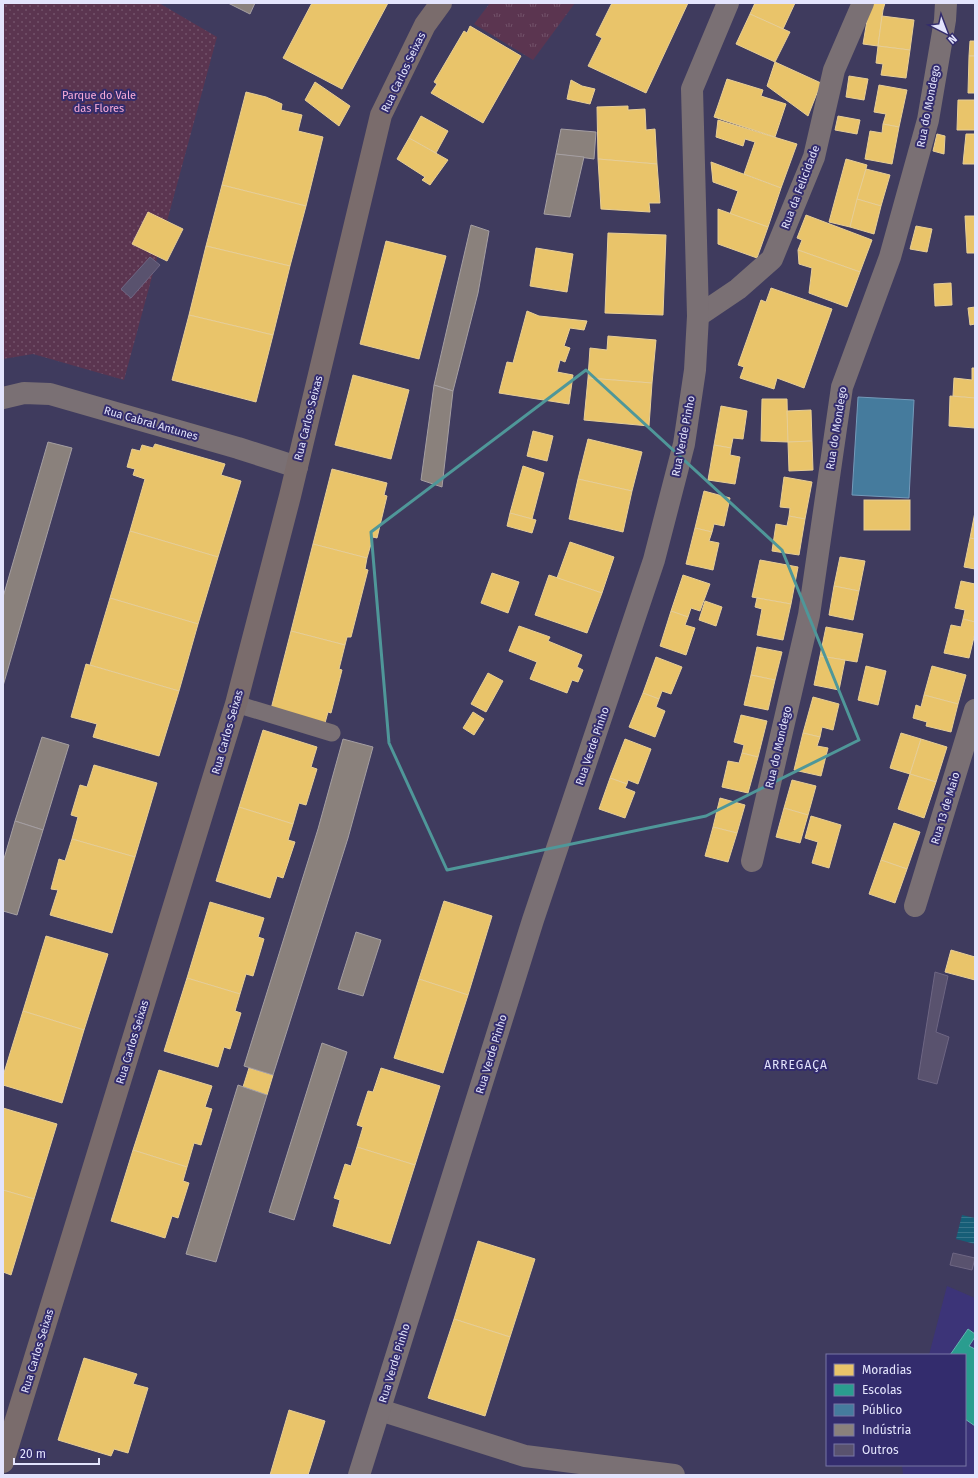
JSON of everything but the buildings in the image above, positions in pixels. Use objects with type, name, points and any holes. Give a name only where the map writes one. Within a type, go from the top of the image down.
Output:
[{"type":"street","name":"Rua Carlos Seixas","points":[[3,1462],[236,704],[297,467],[381,115],[425,25],[441,3]]},
{"type":"street","name":"Rua Verde Pinho","points":[[359,1475],[533,920],[654,560],[684,444],[695,370],[698,316],[692,89],[728,3]]},
{"type":"street","name":"Rua da Felicidade","points":[[698,316],[738,289],[772,259],[814,157],[834,70],[863,3]]},
{"type":"street","name":"Rua do Mondego","points":[[752,861],[808,615],[842,386],[890,257],[924,135],[945,20],[946,3]]},
{"type":"street","name":"Rua Cabral Antunes","points":[[3,398],[24,393],[50,394],[238,448],[297,467]]},
{"type":"street","name":"Rua 13 de Maio","points":[[915,906],[975,710]]},
{"type":"street","points":[[380,1410],[525,1456],[674,1475]]},
{"type":"lane","points":[[236,704],[332,733]]},
{"type":"highlighted area","points":[[586,370],[782,550],[859,740],[706,816],[447,870],[389,743],[371,532]]},
{"type":"shaded area","points":[[947,1286],[975,1298],[975,1475],[903,1475],[902,1466],[966,1466],[966,1354],[929,1354]]},
{"type":"green space","name":"Parque do Vale das Flores","points":[[3,3],[159,3],[217,37],[124,380],[33,354],[3,359]]},
{"type":"green space","points":[[490,3],[575,3],[533,60],[474,24]]},
{"type":"water","points":[[962,1215],[975,1218],[975,1244],[956,1239]]},
{"type":"district","name":"ARREGAÇA","points":[[796,1065]]}]
